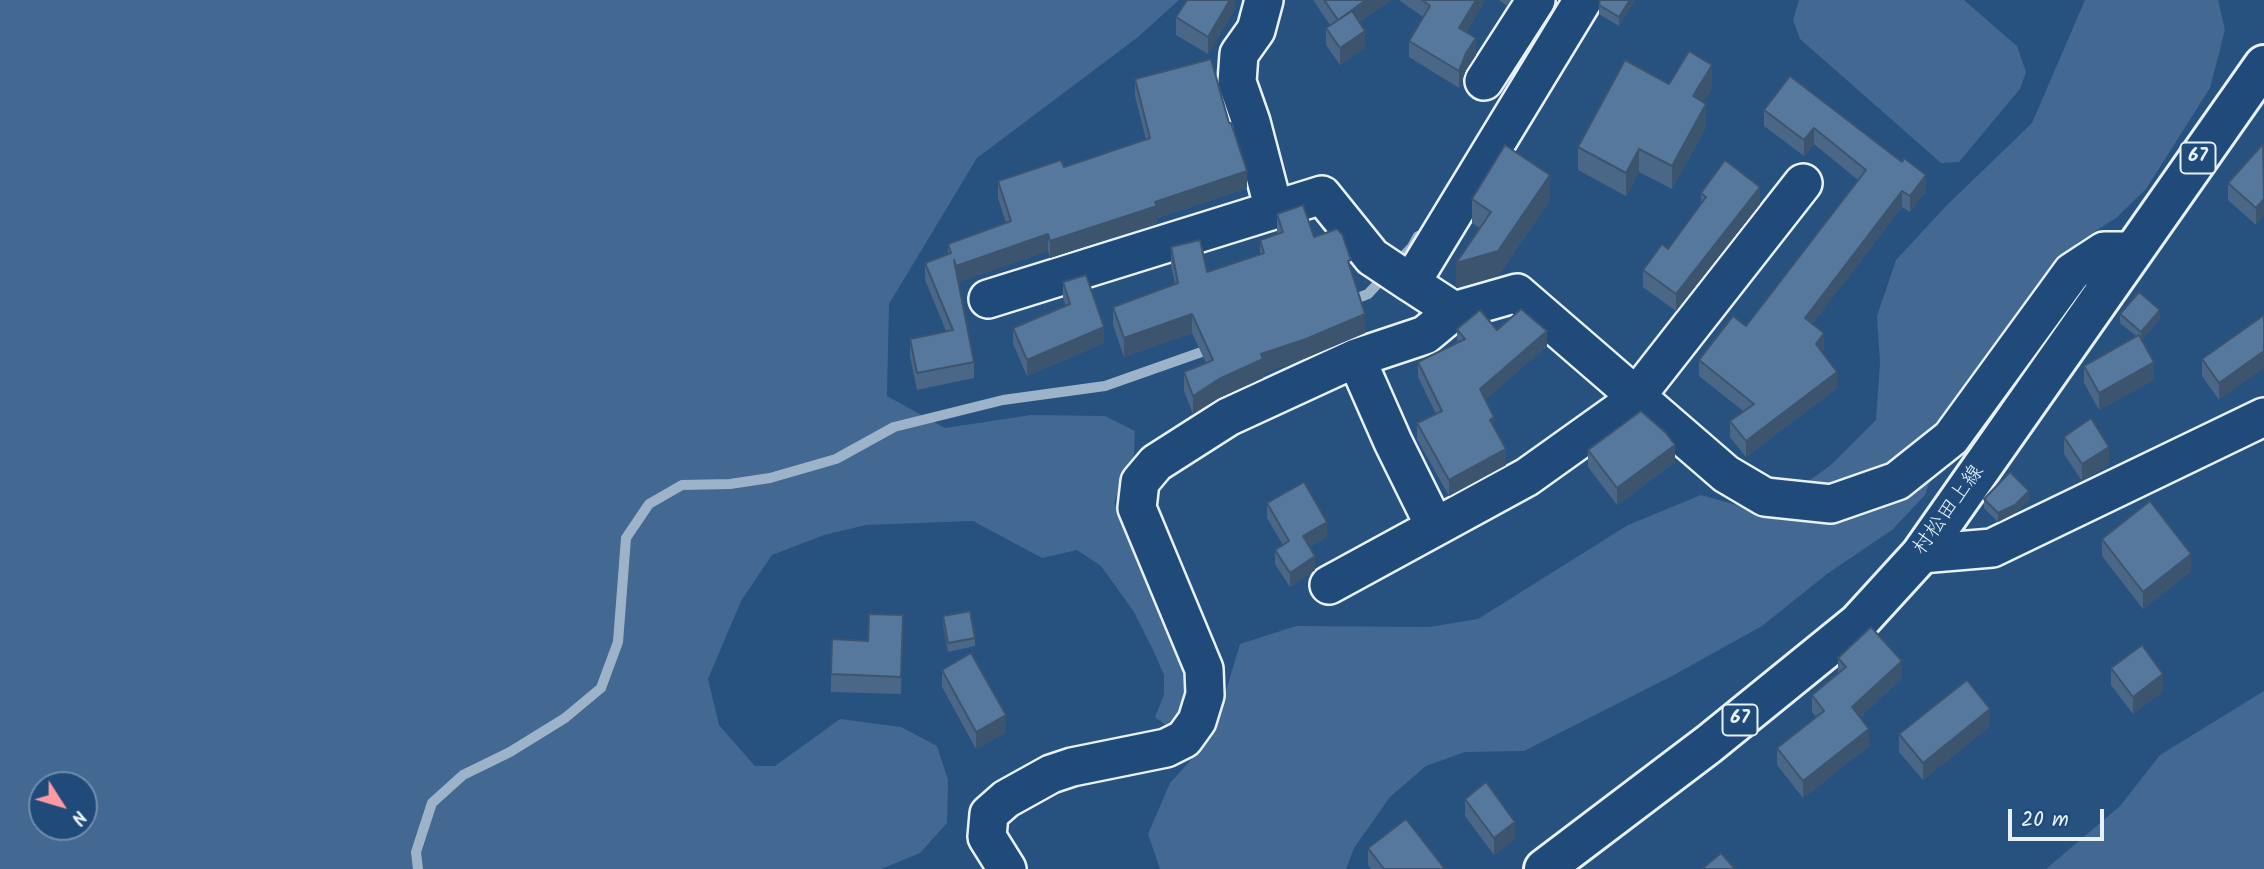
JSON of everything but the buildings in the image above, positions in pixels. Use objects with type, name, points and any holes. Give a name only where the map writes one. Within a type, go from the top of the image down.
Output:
[{"type":"main road","name":"村松田上線","points":[[1544,869],[1710,744],[1858,623],[1921,554],[2264,65]]},
{"type":"street","points":[[1264,0],[1256,30],[1239,54],[1237,82],[1251,122],[1274,210]]},
{"type":"street","points":[[1484,81],[1536,0]]},
{"type":"street","points":[[1411,283],[1583,0]]},
{"type":"street","points":[[1329,585],[1527,477],[1637,396],[1803,183]]},
{"type":"street","points":[[988,299],[1322,195],[1372,257],[1454,311]]},
{"type":"street","points":[[1007,869],[986,837],[989,814],[1006,799],[1051,774],[1072,767],[1166,748],[1184,740],[1197,721],[1205,695],[1204,669],[1137,508],[1140,482],[1156,463],[1228,417],[1356,358],[1425,335],[1454,311],[1517,293],[1726,474],[1765,497],[1831,505],[1896,481],[1951,438],[2072,272],[2104,251],[2132,251]]},
{"type":"street","points":[[1356,358],[1393,442],[1436,527]]},
{"type":"street","points":[[1921,554],[1992,548],[2264,417]]},
{"type":"shaded area","points":[[0,0],[1179,0],[1138,37],[977,158],[889,304],[887,396],[945,428],[1031,415],[1105,416],[1135,431],[1134,455],[1114,503],[1193,669],[1185,715],[1168,727],[1155,717],[1164,695],[1164,675],[1153,650],[1134,612],[1101,566],[1077,550],[1042,558],[973,521],[866,525],[824,535],[772,555],[741,601],[708,679],[719,725],[755,766],[775,766],[840,719],[901,727],[937,746],[948,780],[947,823],[920,853],[881,869],[0,869]]},
{"type":"shaded area","points":[[1799,0],[1964,0],[2017,46],[2026,72],[2020,89],[1959,162],[1941,163],[1800,39],[1793,20]]},
{"type":"shaded area","points":[[2085,0],[2218,0],[2225,30],[2210,88],[2146,189],[2116,218],[2077,243],[1959,397],[1925,495],[1892,530],[1827,574],[1762,626],[1672,676],[1524,751],[1465,752],[1426,766],[1390,797],[1354,848],[1346,869],[1160,869],[1148,834],[1170,783],[1212,737],[1240,644],[1296,626],[1429,627],[1478,619],[1628,525],[1701,495],[1765,513],[1832,464],[1876,420],[1880,363],[1877,316],[1896,260],[1946,206],[2032,123]]},
{"type":"shaded area","points":[[2264,691],[2264,869],[2046,869],[2120,806],[2160,755]]},
{"type":"waterway","points":[[1350,301],[1368,294],[1412,247],[1418,236]]},
{"type":"waterway","points":[[418,869],[416,852],[432,803],[463,775],[510,752],[565,718],[601,688],[618,642],[626,538],[649,504],[682,485],[730,484],[770,478],[836,459],[894,427],[1003,400],[1105,386],[1213,348]]}]
